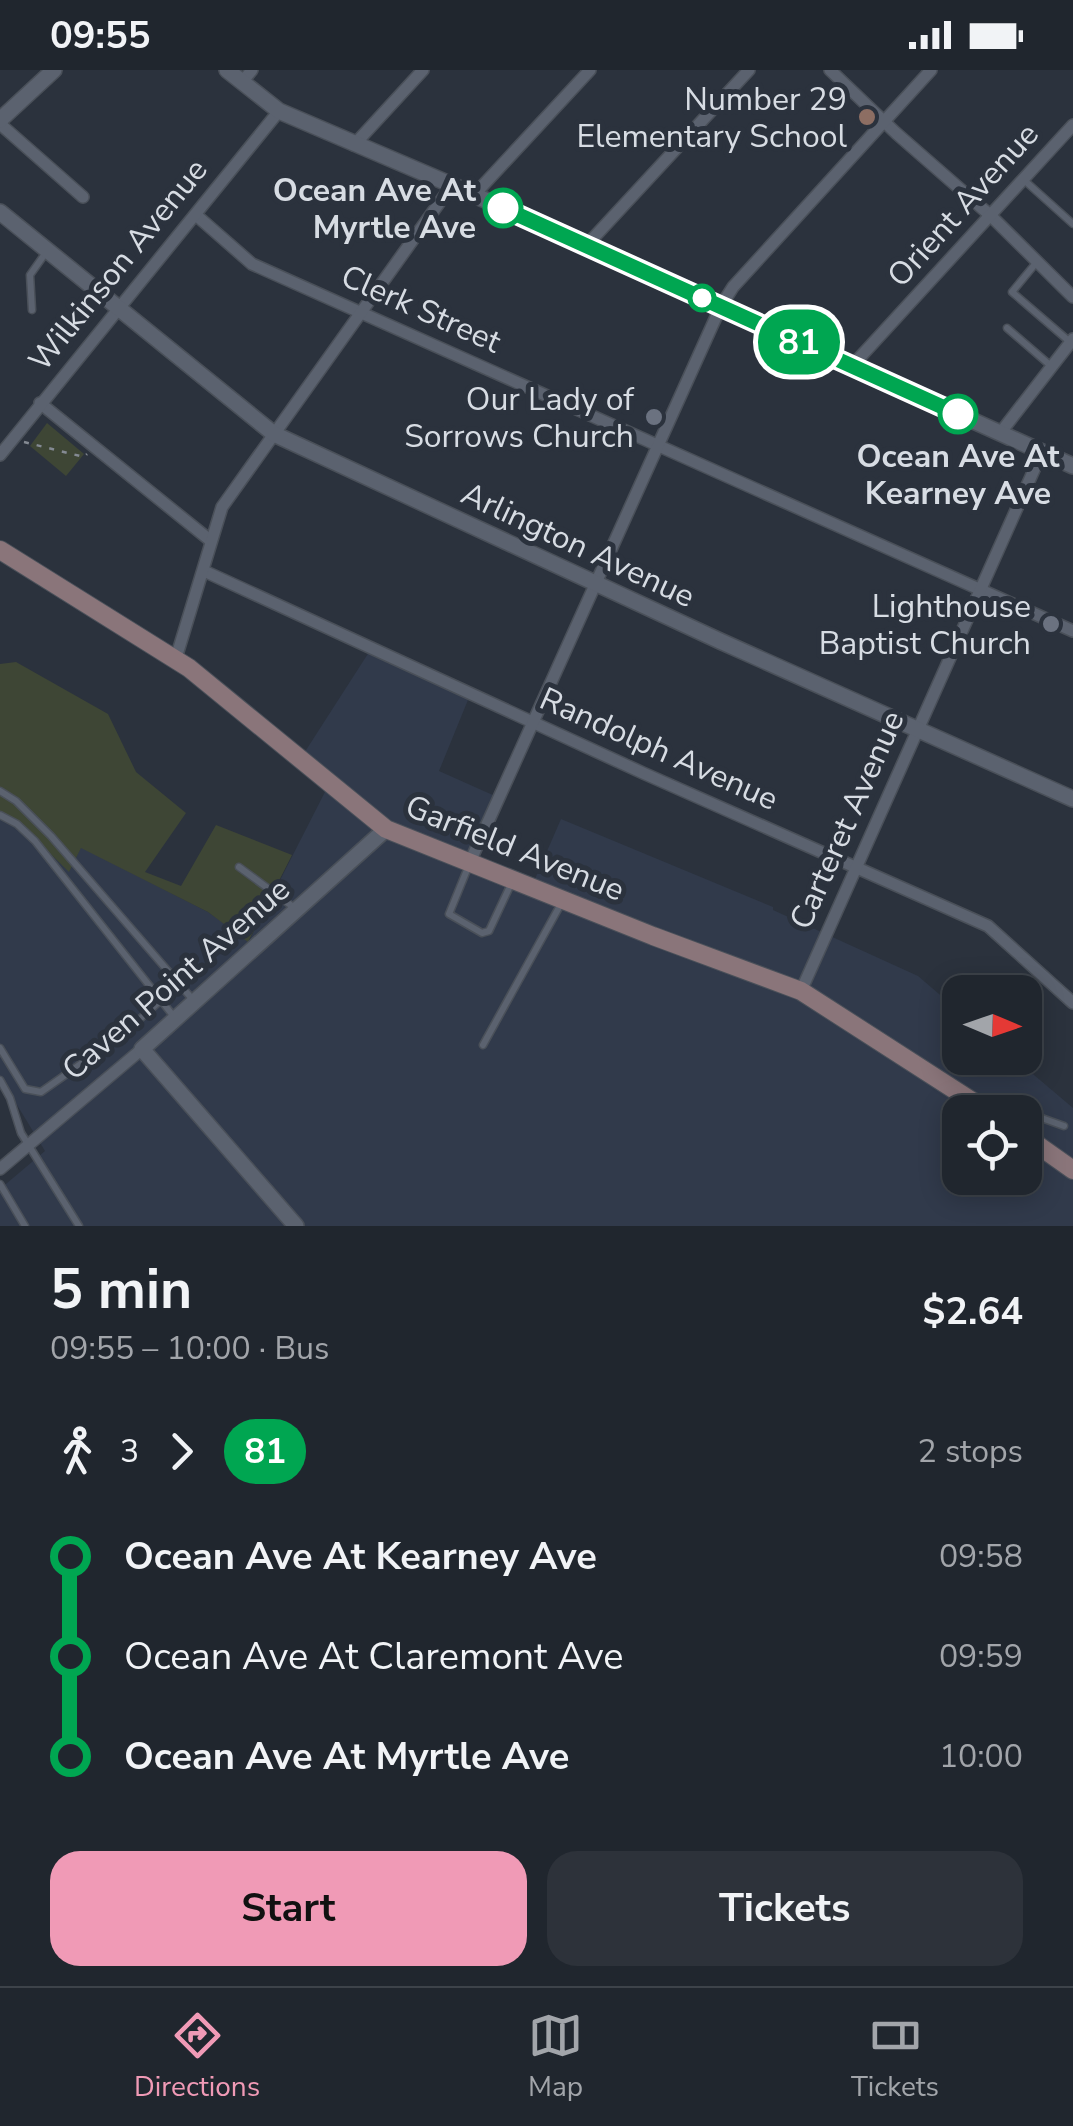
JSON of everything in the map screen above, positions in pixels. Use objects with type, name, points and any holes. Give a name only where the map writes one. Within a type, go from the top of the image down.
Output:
[{"type":"main road","name":"Garfield Avenue","points":[[0,550],[176,658],[386,829],[562,901],[801,991],[963,1095]]},
{"type":"main road","points":[[1042,1148],[1073,1170]]},
{"type":"street","points":[[54,70],[0,122],[82,196]]},
{"type":"street","points":[[227,70],[247,76],[279,112],[474,194],[1073,466]]},
{"type":"street","points":[[354,145],[423,70]]},
{"type":"street","points":[[474,194],[590,70]]},
{"type":"street","points":[[585,246],[749,70]]},
{"type":"street","points":[[830,70],[991,216],[1073,297]]},
{"type":"street","points":[[469,864],[732,287],[931,70]]},
{"type":"street","name":"Wilkinson Avenue","points":[[0,455],[279,112]]},
{"type":"street","name":"Orient Avenue","points":[[852,366],[1073,125]]},
{"type":"street","points":[[176,658],[222,507],[452,185]]},
{"type":"street","name":"Arlington Avenue","points":[[0,212],[274,434],[595,584],[1073,799]]},
{"type":"street","name":"Clerk Street","points":[[196,215],[252,264],[1073,630]]},
{"type":"street","points":[[1001,432],[1072,341]]},
{"type":"street","points":[[40,404],[211,541]]},
{"type":"street","name":"Carteret Avenue","points":[[801,991],[1042,452]]},
{"type":"street","name":"Randolph Avenue","points":[[204,571],[988,926],[1073,1003]]},
{"type":"street","name":"Caven Point Avenue","points":[[0,1169],[142,1049],[386,829]]},
{"type":"street","points":[[142,1049],[296,1226]]},
{"type":"lane","points":[[1024,180],[1073,224]]},
{"type":"lane","points":[[32,310],[30,275],[48,250]]},
{"type":"lane","points":[[1036,263],[1012,292],[1072,341]]},
{"type":"lane","points":[[1007,328],[1052,367]]},
{"type":"lane","points":[[0,792],[16,801],[51,836],[195,1002]]},
{"type":"lane","points":[[0,815],[35,841],[176,1019]]},
{"type":"lane","points":[[469,864],[449,914],[482,933],[494,923],[512,881]]},
{"type":"lane","points":[[239,867],[297,910]]},
{"type":"lane","points":[[484,1045],[562,901]]},
{"type":"lane","points":[[0,1048],[25,1090],[41,1092],[122,1035],[160,1001]]},
{"type":"lane","points":[[0,1080],[10,1098],[16,1124],[79,1226]]},
{"type":"lane","points":[[1042,1118],[1064,1126]]},
{"type":"lane","points":[[0,1184],[25,1226]]},
{"type":"path","points":[[24,442],[84,456],[88,453]]},
{"type":"shaded area","points":[[371,649],[470,695],[439,771],[495,796],[465,866],[531,888],[561,819],[773,907],[918,976],[942,997],[942,1075],[1034,1075],[1073,1108],[1073,1226],[0,1226],[0,1189],[45,1151],[0,1077],[0,811],[15,819],[69,871],[81,847],[208,912],[249,941],[328,786],[299,761]]},
{"type":"green space","points":[[47,423],[84,454],[66,476],[30,446]]},
{"type":"green space","points":[[16,662],[108,714],[136,772],[186,813],[145,872],[181,886],[216,825],[292,855],[248,942],[208,912],[81,848],[69,872],[15,819],[0,811],[0,664]]},
{"type":"bus line","name":"81","points":[[503,208],[958,414]]},
{"type":"place","name":"Number 29 Elementary School","points":[[867,117]]},
{"type":"place","name":"Ocean Ave At Myrtle Ave","points":[[503,208]]},
{"type":"place","name":"Ocean Ave At Kearney Ave","points":[[958,414]]},
{"type":"place","name":"Our Lady of Sorrows Church","points":[[654,417]]},
{"type":"place","name":"Lighthouse Baptist Church","points":[[1051,624]]}]
